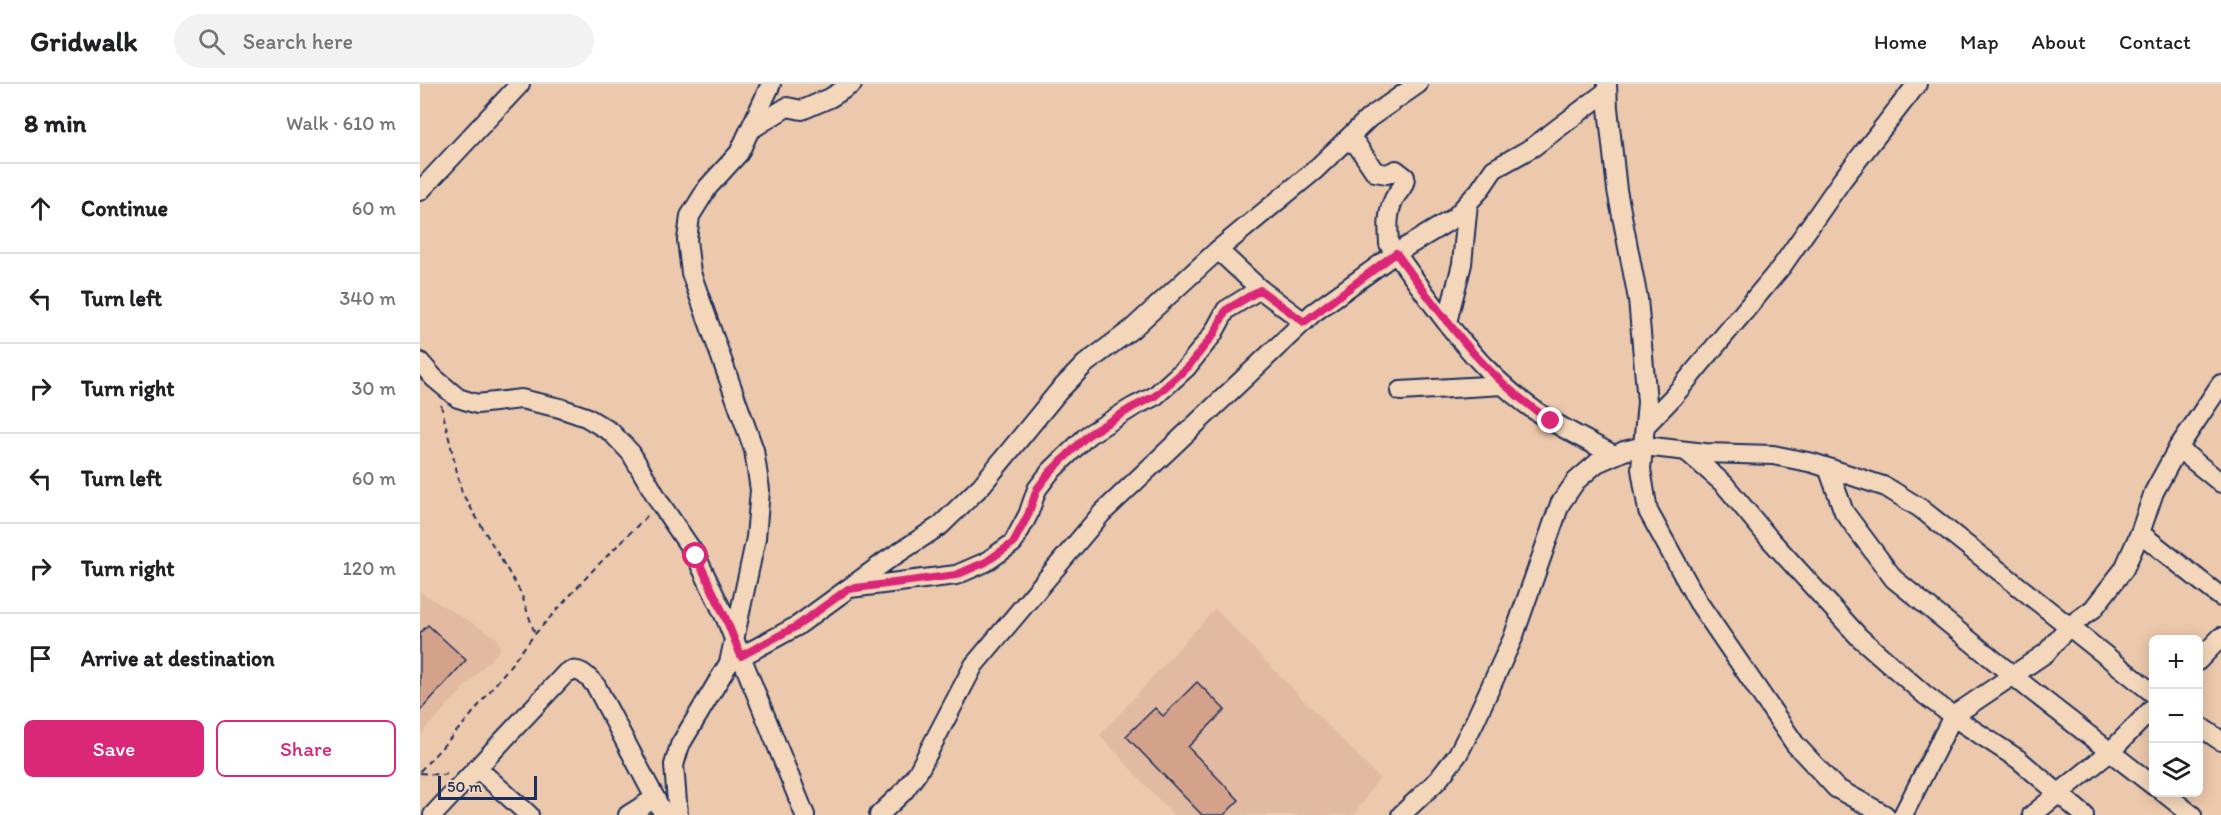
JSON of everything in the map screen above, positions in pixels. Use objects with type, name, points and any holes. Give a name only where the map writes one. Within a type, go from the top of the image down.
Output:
[{"type":"street","points":[[420,191],[520,84]]},
{"type":"street","points":[[678,815],[674,765],[680,745],[734,653],[756,538],[760,490],[754,450],[692,273],[687,240],[690,216],[708,187],[739,153],[771,84]]},
{"type":"street","points":[[750,130],[787,107],[802,110],[830,98],[852,84]]},
{"type":"street","points":[[734,653],[797,626],[941,525],[981,486],[1058,392],[1085,364],[1132,329],[1218,250],[1315,170],[1369,118],[1418,84]]},
{"type":"street","points":[[1646,424],[1673,397],[1782,266],[1842,180],[1917,84]]},
{"type":"street","points":[[1607,87],[1617,190],[1638,298],[1647,402],[1641,469],[1648,511],[1698,602],[1795,744],[1836,788],[1885,815]]},
{"type":"street","points":[[879,815],[904,791],[918,772],[974,665],[1102,513],[1304,322],[1396,253],[1454,218],[1479,191],[1494,169],[1533,147],[1607,87]]},
{"type":"street","points":[[1345,141],[1357,145],[1375,172],[1387,174],[1396,170],[1405,177],[1405,184],[1393,200],[1387,226],[1389,244],[1479,362],[1503,385],[1551,421],[1614,455]]},
{"type":"street","points":[[1447,322],[1462,264],[1468,203]]},
{"type":"street","points":[[1218,250],[1260,290],[1304,322]]},
{"type":"street","points":[[848,589],[956,575],[986,562],[1013,543],[1028,515],[1037,489],[1050,472],[1088,435],[1155,396],[1187,368],[1214,334],[1226,310],[1260,290]]},
{"type":"street","points":[[420,362],[434,378],[458,398],[477,404],[521,399],[560,408],[586,417],[611,432],[624,446],[696,556],[734,653],[805,815]]},
{"type":"street","points":[[1903,815],[1953,716],[2046,653],[2068,627],[2093,609],[2124,569],[2140,533],[2154,492],[2178,448],[2221,384]]},
{"type":"street","points":[[1400,391],[1503,385]]},
{"type":"street","points":[[1401,815],[1448,768],[1474,723],[1513,638],[1560,504],[1575,481],[1597,463],[1644,446],[1686,451],[1773,455],[1828,468],[1886,487],[1920,508],[2149,690]]},
{"type":"street","points":[[2178,448],[2221,483]]},
{"type":"street","points":[[1686,451],[1724,484],[1768,537],[1858,637],[1925,695],[2019,759],[2084,815]]},
{"type":"street","points":[[1828,468],[1844,512],[1894,579],[2149,782]]},
{"type":"street","points":[[2140,533],[2221,597]]},
{"type":"street","points":[[2203,658],[2218,645]]},
{"type":"street","points":[[433,815],[572,670],[578,670],[596,686],[664,815]]},
{"type":"street","points":[[2032,815],[2110,752],[2149,712]]},
{"type":"street","points":[[2203,728],[2221,741]]},
{"type":"street","points":[[477,768],[529,815]]},
{"type":"street","points":[[2169,797],[2192,815]]},
{"type":"street","points":[[628,815],[655,798]]},
{"type":"path","points":[[434,378],[462,493],[521,593],[535,634]]},
{"type":"path","points":[[420,772],[468,719],[535,634],[594,569],[660,503]]},
{"type":"path","points":[[420,772],[443,775],[477,768]]},
{"type":"shaded area","points":[[420,592],[497,638],[500,649],[420,735]]},
{"type":"shaded area","points":[[1215,609],[1379,778],[1354,815],[1173,815],[1100,735]]},
{"type":"building","points":[[428,625],[466,660],[420,711],[420,633]]},
{"type":"building","points":[[1197,682],[1225,710],[1188,747],[1239,800],[1224,815],[1202,815],[1126,736],[1155,708],[1163,716]]},
{"type":"route","points":[[696,556],[741,656],[797,626],[848,589],[956,575],[986,562],[1013,543],[1028,515],[1037,489],[1050,472],[1088,435],[1155,396],[1187,368],[1214,334],[1226,310],[1260,290],[1304,322],[1396,253],[1479,362],[1510,391],[1551,421]]}]
